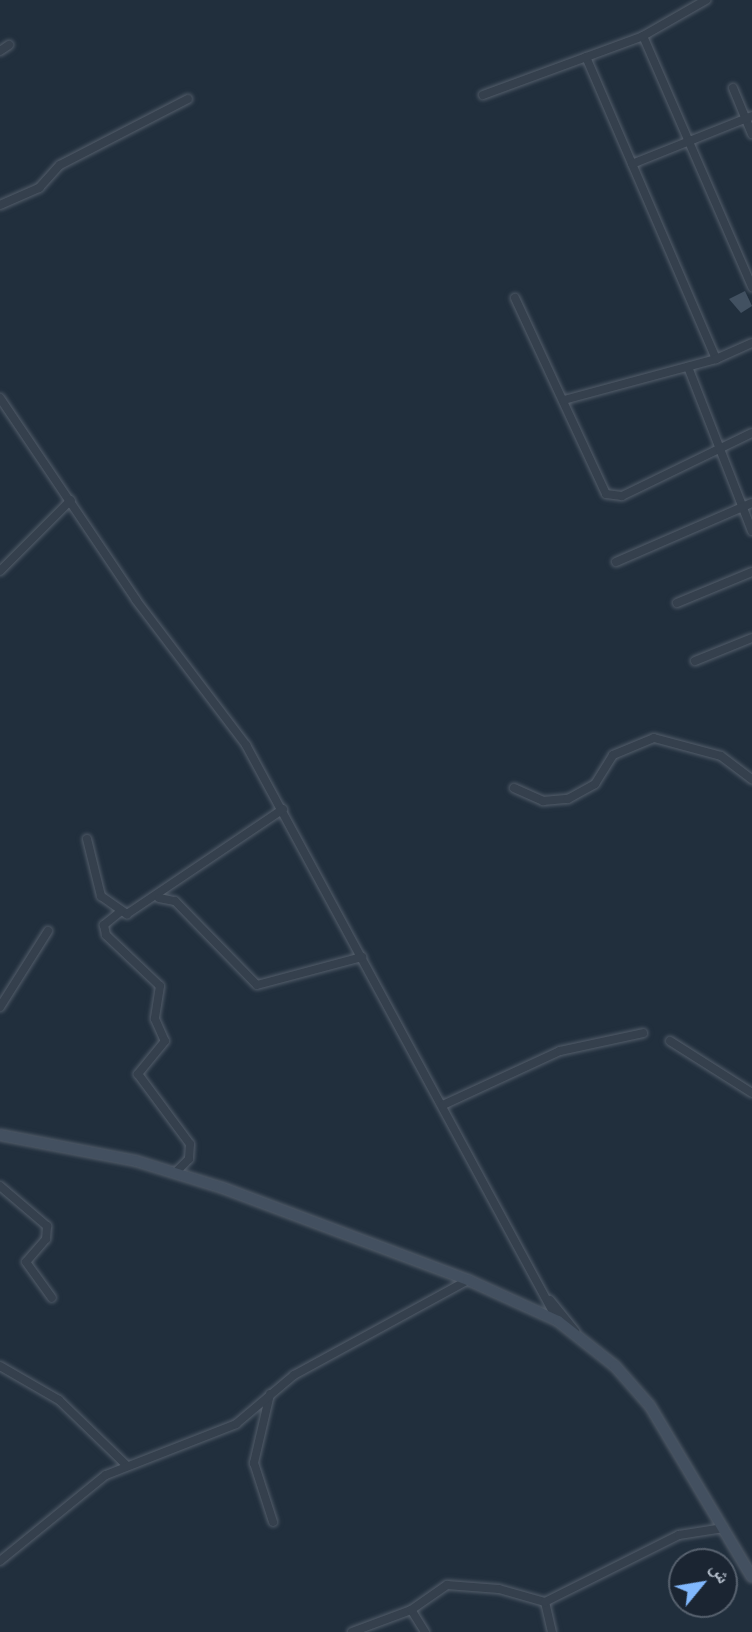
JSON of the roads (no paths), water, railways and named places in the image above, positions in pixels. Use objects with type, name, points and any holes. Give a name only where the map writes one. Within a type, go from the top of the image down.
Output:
[{"type":"street","points":[[483,95],[643,36],[706,0]]},
{"type":"street","points":[[643,36],[752,287]]},
{"type":"street","points":[[0,51],[9,45]]},
{"type":"street","points":[[586,57],[716,359]]},
{"type":"street","points":[[733,88],[749,117],[752,134]]},
{"type":"street","points":[[0,205],[39,188],[60,165],[188,99]]},
{"type":"street","points":[[632,164],[749,117]]},
{"type":"street","points":[[515,298],[564,400],[598,482],[615,498],[752,433]]},
{"type":"street","points":[[564,400],[716,359],[752,342]]},
{"type":"street","points":[[688,367],[722,448],[752,531]]},
{"type":"street","points":[[0,398],[136,600],[224,712],[283,809],[558,1321]]},
{"type":"street","points":[[0,571],[71,500]]},
{"type":"street","points":[[617,562],[752,503]]},
{"type":"street","points":[[677,603],[752,572]]},
{"type":"street","points":[[695,661],[752,638]]},
{"type":"street","points":[[514,788],[543,802],[579,795],[596,784],[613,755],[654,738],[720,756],[752,779]]},
{"type":"street","points":[[175,1173],[189,1159],[190,1144],[138,1074],[165,1041],[155,1019],[160,986],[106,935],[104,925],[120,912],[134,912],[159,898],[283,809]]},
{"type":"street","points":[[87,839],[102,897],[120,912]]},
{"type":"street","points":[[159,898],[175,901],[257,985],[362,957]]},
{"type":"street","points":[[0,1007],[48,930]]},
{"type":"street","points":[[443,1105],[560,1051],[643,1033]]},
{"type":"street","points":[[670,1041],[752,1093]]},
{"type":"street","points":[[0,1135],[175,1173],[468,1279],[558,1321],[578,1336]]},
{"type":"street","points":[[0,1186],[47,1226],[46,1238],[26,1262],[52,1298]]},
{"type":"street","points":[[0,1561],[82,1491],[126,1465],[236,1424],[271,1391],[468,1279]]},
{"type":"street","points":[[545,1296],[578,1336],[650,1406],[752,1577]]},
{"type":"street","points":[[0,1366],[59,1399],[126,1465]]},
{"type":"street","points":[[271,1391],[254,1463],[273,1522]]},
{"type":"street","points":[[352,1632],[411,1610],[447,1585],[499,1589],[545,1602],[679,1535],[723,1528]]},
{"type":"street","points":[[545,1602],[552,1632]]},
{"type":"street","points":[[411,1610],[425,1632]]}]
